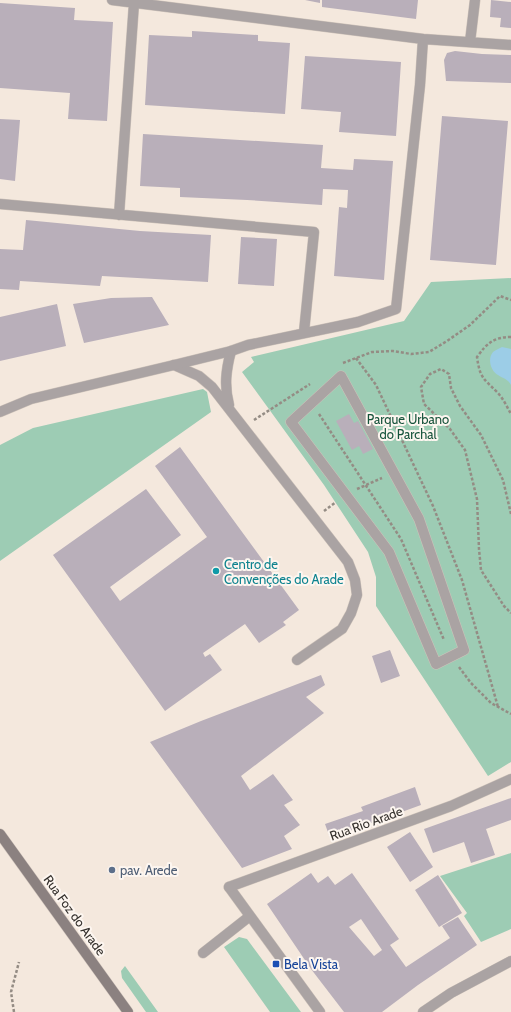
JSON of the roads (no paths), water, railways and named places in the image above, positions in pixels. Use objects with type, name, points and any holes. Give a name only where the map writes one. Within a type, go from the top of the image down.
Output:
[{"type":"street","points":[[112,0],[423,39],[511,45]]},
{"type":"street","points":[[470,42],[475,0]]},
{"type":"street","points":[[119,215],[134,3]]},
{"type":"street","points":[[0,412],[31,399],[231,351],[248,344],[358,322],[396,309],[420,85],[423,39]]},
{"type":"street","points":[[0,204],[314,232],[304,332]]},
{"type":"street","points":[[230,409],[225,392],[227,368],[231,351]]},
{"type":"street","points":[[174,365],[199,376],[212,387],[348,562],[355,580],[357,595],[351,613],[342,629],[297,660]]},
{"type":"street","points":[[342,376],[419,519],[464,650],[436,664],[388,552],[346,496],[291,422],[342,376]]},
{"type":"street","name":"Rua Rio Arade","points":[[250,916],[229,887],[451,806],[511,779]]},
{"type":"street","name":"Rua Foz do Arade","points":[[0,834],[128,1012]]},
{"type":"street","points":[[202,953],[250,916],[320,1012]]},
{"type":"street","points":[[423,1012],[451,994],[511,961]]},
{"type":"water","points":[[502,347],[511,349],[511,385],[507,380],[493,371],[490,361],[493,352]]},
{"type":"place","name":"Centro de Convenções do Arade","points":[[216,571]]},
{"type":"place","name":"pav. Arede","points":[[112,870]]},
{"type":"place","name":"Bela Vista","points":[[276,964]]},
{"type":"park label","name":"Parque Urbano do Parchal","points":[[408,426]]}]
